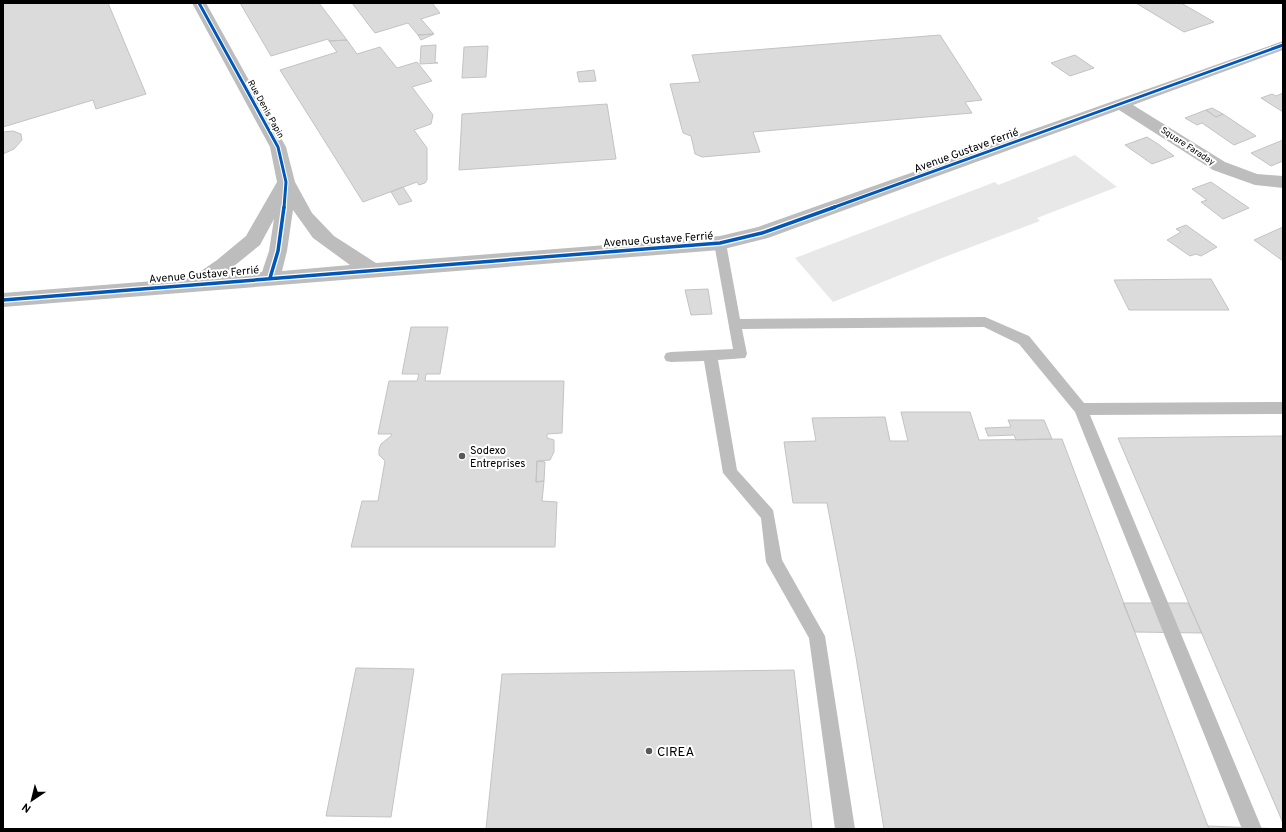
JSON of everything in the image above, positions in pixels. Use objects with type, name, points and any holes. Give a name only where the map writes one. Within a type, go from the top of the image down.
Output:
[{"type":"street","name":"Rue Denis Papin","points":[[200,3],[278,147],[286,182],[284,212],[278,251],[270,278]]},
{"type":"street","name":"Avenue Gustave Ferrié","points":[[3,300],[720,243],[762,233],[1283,45]]},
{"type":"street","name":"Square Faraday","points":[[1120,103],[1219,166],[1255,179],[1283,182]]},
{"type":"street","name":"Rue Denis Papin","points":[[286,182],[307,218],[325,238],[349,257],[372,270]]},
{"type":"street","points":[[197,284],[224,265],[253,240],[286,182]]},
{"type":"lane","points":[[671,357],[740,354],[720,243]]},
{"type":"lane","points":[[734,324],[985,322],[1024,340],[1081,409],[1252,829]]},
{"type":"lane","points":[[710,355],[730,473],[768,515],[774,562],[817,636],[845,829]]},
{"type":"lane","points":[[1081,409],[1283,408]]},
{"type":"shaded area","points":[[1075,155],[1117,187],[1037,218],[1040,221],[942,258],[833,302],[795,258],[995,182],[998,185]]},
{"type":"building","points":[[3,3],[108,3],[146,94],[96,109],[93,100],[3,127]]},
{"type":"building","points":[[240,3],[319,3],[347,40],[329,41],[328,39],[271,56]]},
{"type":"building","points":[[352,3],[432,3],[440,13],[421,19],[434,34],[418,35],[408,23],[375,33]]},
{"type":"building","points":[[1136,3],[1181,3],[1214,22],[1184,32]]},
{"type":"building","points":[[434,34],[421,40],[418,35]]},
{"type":"building","points":[[940,35],[982,100],[965,102],[972,113],[753,132],[760,152],[702,157],[695,154],[691,136],[683,133],[670,84],[700,82],[692,55]]},
{"type":"building","points":[[347,40],[357,54],[380,47],[397,68],[417,62],[432,81],[412,87],[433,115],[431,124],[414,130],[427,148],[427,180],[425,183],[419,185],[417,182],[363,202],[280,70],[337,52],[329,41]]},
{"type":"building","points":[[436,45],[435,62],[438,63],[420,64],[421,46]]},
{"type":"building","points":[[488,46],[486,77],[462,78],[464,47]]},
{"type":"building","points":[[1075,55],[1094,68],[1070,76],[1051,63]]},
{"type":"building","points":[[594,70],[596,81],[579,82],[577,72]]},
{"type":"building","points":[[1283,93],[1283,112],[1261,98],[1272,94],[1276,96]]},
{"type":"building","points":[[607,104],[616,159],[459,170],[462,114]]},
{"type":"building","points":[[1212,108],[1223,114],[1216,117],[1206,110]]},
{"type":"building","points":[[1206,110],[1216,117],[1223,114],[1256,136],[1234,145],[1202,123],[1197,125],[1185,118]]},
{"type":"building","points":[[13,131],[21,134],[22,140],[14,149],[3,154],[3,132]]},
{"type":"building","points":[[1147,137],[1174,156],[1152,164],[1125,145]]},
{"type":"building","points":[[1283,140],[1283,161],[1271,166],[1251,153]]},
{"type":"building","points":[[1211,182],[1249,208],[1223,219],[1201,202],[1207,200],[1192,189]]},
{"type":"building","points":[[403,187],[412,201],[399,205],[391,192]]},
{"type":"building","points":[[1186,225],[1217,247],[1201,256],[1196,254],[1190,256],[1167,240],[1181,232],[1176,229]]},
{"type":"building","points":[[1283,227],[1283,261],[1254,240]]},
{"type":"building","points":[[1211,279],[1229,310],[1129,310],[1114,280]]},
{"type":"building","points":[[708,289],[712,314],[691,315],[685,290]]},
{"type":"building","points":[[411,327],[448,327],[440,374],[426,374],[425,381],[564,381],[562,433],[547,434],[547,438],[554,440],[554,452],[550,460],[537,461],[536,482],[544,481],[542,501],[557,502],[555,547],[351,547],[362,501],[378,501],[385,461],[379,455],[379,449],[381,444],[392,434],[378,434],[389,381],[417,381],[419,374],[402,374]]},
{"type":"building","points":[[901,412],[970,412],[979,440],[1062,439],[1209,829],[884,829],[856,657],[827,503],[793,503],[784,442],[816,441],[812,418],[885,417],[890,441],[908,441]]},
{"type":"building","points":[[1008,420],[1044,420],[1052,439],[1016,440],[1014,435],[988,436],[985,428],[1011,427]]},
{"type":"building","points":[[1283,436],[1283,823],[1118,438]]},
{"type":"building","points":[[537,461],[545,462],[544,481],[536,482]]},
{"type":"building","points":[[1123,603],[1188,603],[1202,633],[1135,632]]},
{"type":"building","points":[[356,668],[414,669],[391,817],[326,816]]},
{"type":"building","name":"CIREA","points":[[794,670],[812,829],[486,829],[502,674]]},
{"type":"building","points":[[1208,826],[1283,829],[1209,829]]},
{"type":"cycle path","points":[[199,3],[278,147],[286,182],[284,212],[278,251],[270,278]]},
{"type":"cycle path","points":[[3,300],[720,243],[762,233],[1283,45]]},
{"type":"place","name":"Sodexo Entreprises","points":[[462,456]]},
{"type":"place","name":"CIREA","points":[[649,751]]}]
